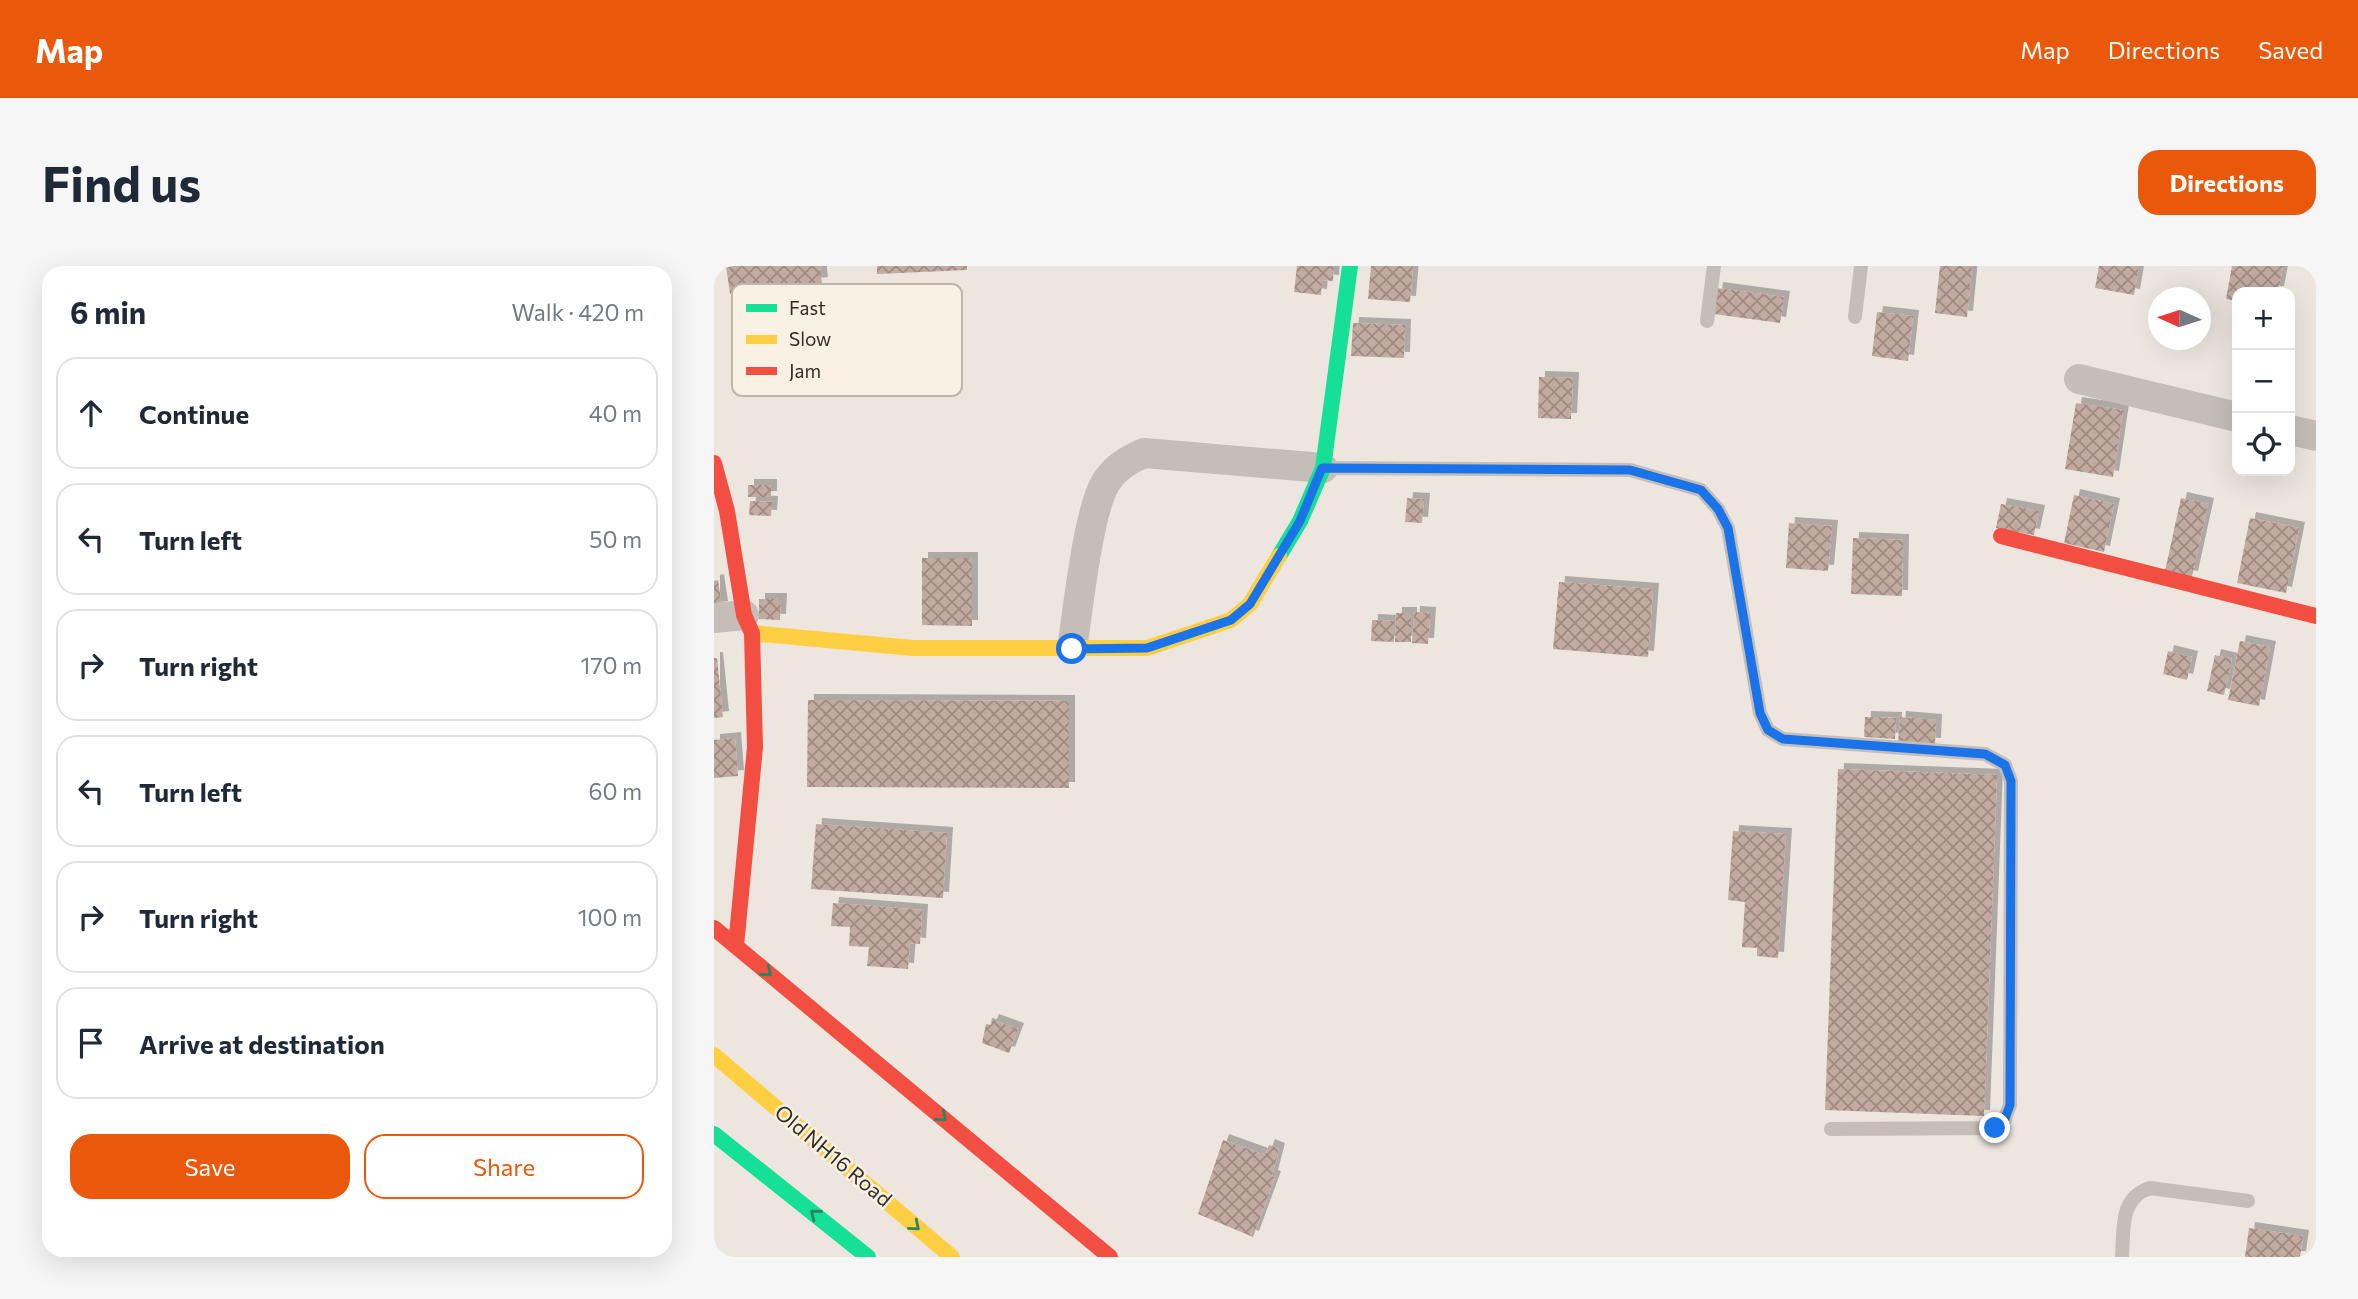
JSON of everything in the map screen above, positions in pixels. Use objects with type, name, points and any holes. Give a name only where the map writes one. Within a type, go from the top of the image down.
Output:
[{"type":"street","points":[[714,618],[914,649],[1147,648],[1231,620],[1250,604],[1265,581],[1300,521],[1322,468],[1350,266]]},
{"type":"street","points":[[2079,379],[2232,416]]},
{"type":"street","points":[[2295,431],[2316,436]]},
{"type":"street","points":[[1072,649],[1096,508],[1105,483],[1123,463],[1144,453],[1322,468]]},
{"type":"street","points":[[714,463],[720,512],[748,624],[755,747],[736,946]]},
{"type":"street","points":[[2001,536],[2316,616]]},
{"type":"street","points":[[714,928],[1110,1257]]},
{"type":"street","name":"Old NH16 Road","points":[[714,1055],[952,1257]]},
{"type":"street","points":[[714,1134],[868,1257]]},
{"type":"lane","points":[[1707,321],[1714,266]]},
{"type":"lane","points":[[1855,317],[1861,266]]},
{"type":"lane","points":[[1322,468],[1630,470],[1701,490],[1718,509],[1728,528],[1760,713],[1768,730],[1783,739],[1985,754],[2005,765],[2011,781],[2010,1105],[2004,1121],[1995,1128],[1831,1129]]},
{"type":"lane","points":[[2122,1257],[2127,1205],[2138,1192],[2150,1188],[2248,1202]]},
{"type":"building","points":[[726,266],[820,266],[822,283],[732,284],[730,294]]},
{"type":"building","points":[[877,266],[967,266],[967,270],[877,274]]},
{"type":"building","points":[[1297,266],[1334,266],[1333,281],[1322,280],[1321,295],[1294,292]]},
{"type":"building","points":[[1371,266],[1413,266],[1410,302],[1368,299]]},
{"type":"building","points":[[1940,266],[1972,266],[1967,317],[1935,313]]},
{"type":"building","points":[[2099,266],[2139,266],[2134,295],[2095,288]]},
{"type":"building","points":[[2232,266],[2283,266],[2279,287],[2232,287],[2232,300],[2226,299]]},
{"type":"building","points":[[1717,288],[1784,297],[1780,323],[1714,314]]},
{"type":"building","points":[[1877,312],[1913,316],[1908,361],[1872,356]]},
{"type":"building","points":[[1353,323],[1405,325],[1404,358],[1351,356]]},
{"type":"building","points":[[1539,377],[1573,378],[1571,419],[1538,418]]},
{"type":"building","points":[[2076,403],[2123,410],[2113,477],[2065,469]]},
{"type":"building","points":[[748,485],[771,485],[771,497],[748,497]]},
{"type":"building","points":[[2074,495],[2114,504],[2104,552],[2064,543]]},
{"type":"building","points":[[1407,498],[1424,499],[1422,523],[1405,522]]},
{"type":"building","points":[[2181,498],[2208,504],[2192,577],[2165,571]]},
{"type":"building","points":[[750,501],[772,502],[771,516],[749,515]]},
{"type":"building","points":[[2001,504],[2039,511],[2034,535],[1996,528]]},
{"type":"building","points":[[2250,518],[2299,528],[2286,593],[2237,583]]},
{"type":"building","points":[[1789,523],[1832,526],[1828,571],[1786,568]]},
{"type":"building","points":[[1853,538],[1903,540],[1902,596],[1851,594]]},
{"type":"building","points":[[922,558],[972,558],[972,626],[922,625]]},
{"type":"building","points":[[718,580],[722,607],[714,608],[714,581]]},
{"type":"building","points":[[1559,582],[1653,589],[1648,657],[1553,649]]},
{"type":"building","points":[[759,599],[781,599],[780,620],[759,619]]},
{"type":"building","points":[[1414,612],[1430,613],[1428,644],[1412,643]]},
{"type":"building","points":[[1396,613],[1411,613],[1411,642],[1395,642]]},
{"type":"building","points":[[1372,620],[1394,621],[1394,642],[1371,641]]},
{"type":"building","points":[[2240,641],[2270,647],[2259,706],[2228,700]]},
{"type":"building","points":[[2168,651],[2192,657],[2187,680],[2163,674]]},
{"type":"building","points":[[2215,655],[2232,659],[2224,695],[2207,691]]},
{"type":"building","points":[[714,658],[717,658],[723,717],[714,718]]},
{"type":"building","points":[[808,700],[1069,701],[1069,788],[807,787]]},
{"type":"building","points":[[1865,717],[1896,718],[1895,739],[1864,737]]},
{"type":"building","points":[[1900,717],[1936,720],[1935,744],[1898,742]]},
{"type":"building","points":[[735,738],[738,776],[714,778],[714,740]]},
{"type":"building","points":[[1838,769],[1997,775],[1984,1116],[1825,1110]]},
{"type":"building","points":[[816,824],[947,833],[943,898],[811,889]]},
{"type":"building","points":[[1733,831],[1786,834],[1778,958],[1757,956],[1757,948],[1742,947],[1745,902],[1728,900]]},
{"type":"building","points":[[833,903],[922,910],[920,944],[910,943],[908,969],[867,966],[869,947],[849,946],[850,927],[831,926]]},
{"type":"building","points":[[993,1020],[1018,1029],[1009,1053],[982,1043],[986,1024],[991,1025]]},
{"type":"building","points":[[1223,1140],[1265,1155],[1269,1145],[1279,1149],[1272,1176],[1275,1177],[1253,1237],[1198,1214]]},
{"type":"building","points":[[2249,1228],[2303,1236],[2300,1257],[2245,1257]]},
{"type":"traffic: fast","points":[[1279,556],[1300,521],[1323,468],[1350,266]]},
{"type":"traffic: fast","points":[[714,1134],[868,1257]]},
{"type":"traffic: slow","points":[[752,633],[913,648],[1147,648],[1231,620],[1250,604],[1279,556]]},
{"type":"traffic: slow","points":[[714,1055],[952,1257]]},
{"type":"traffic: jam","points":[[714,463],[727,511],[744,615],[752,633],[755,747],[736,946]]},
{"type":"traffic: jam","points":[[2001,536],[2316,616]]},
{"type":"traffic: jam","points":[[714,928],[1110,1257]]},
{"type":"route","points":[[1072,649],[1147,648],[1214,628],[1231,620],[1250,604],[1300,521],[1322,468],[1630,470],[1701,490],[1718,509],[1728,528],[1760,713],[1768,730],[1783,739],[1985,754],[2005,765],[2011,781],[2010,1105],[2004,1121],[1995,1128]]}]
